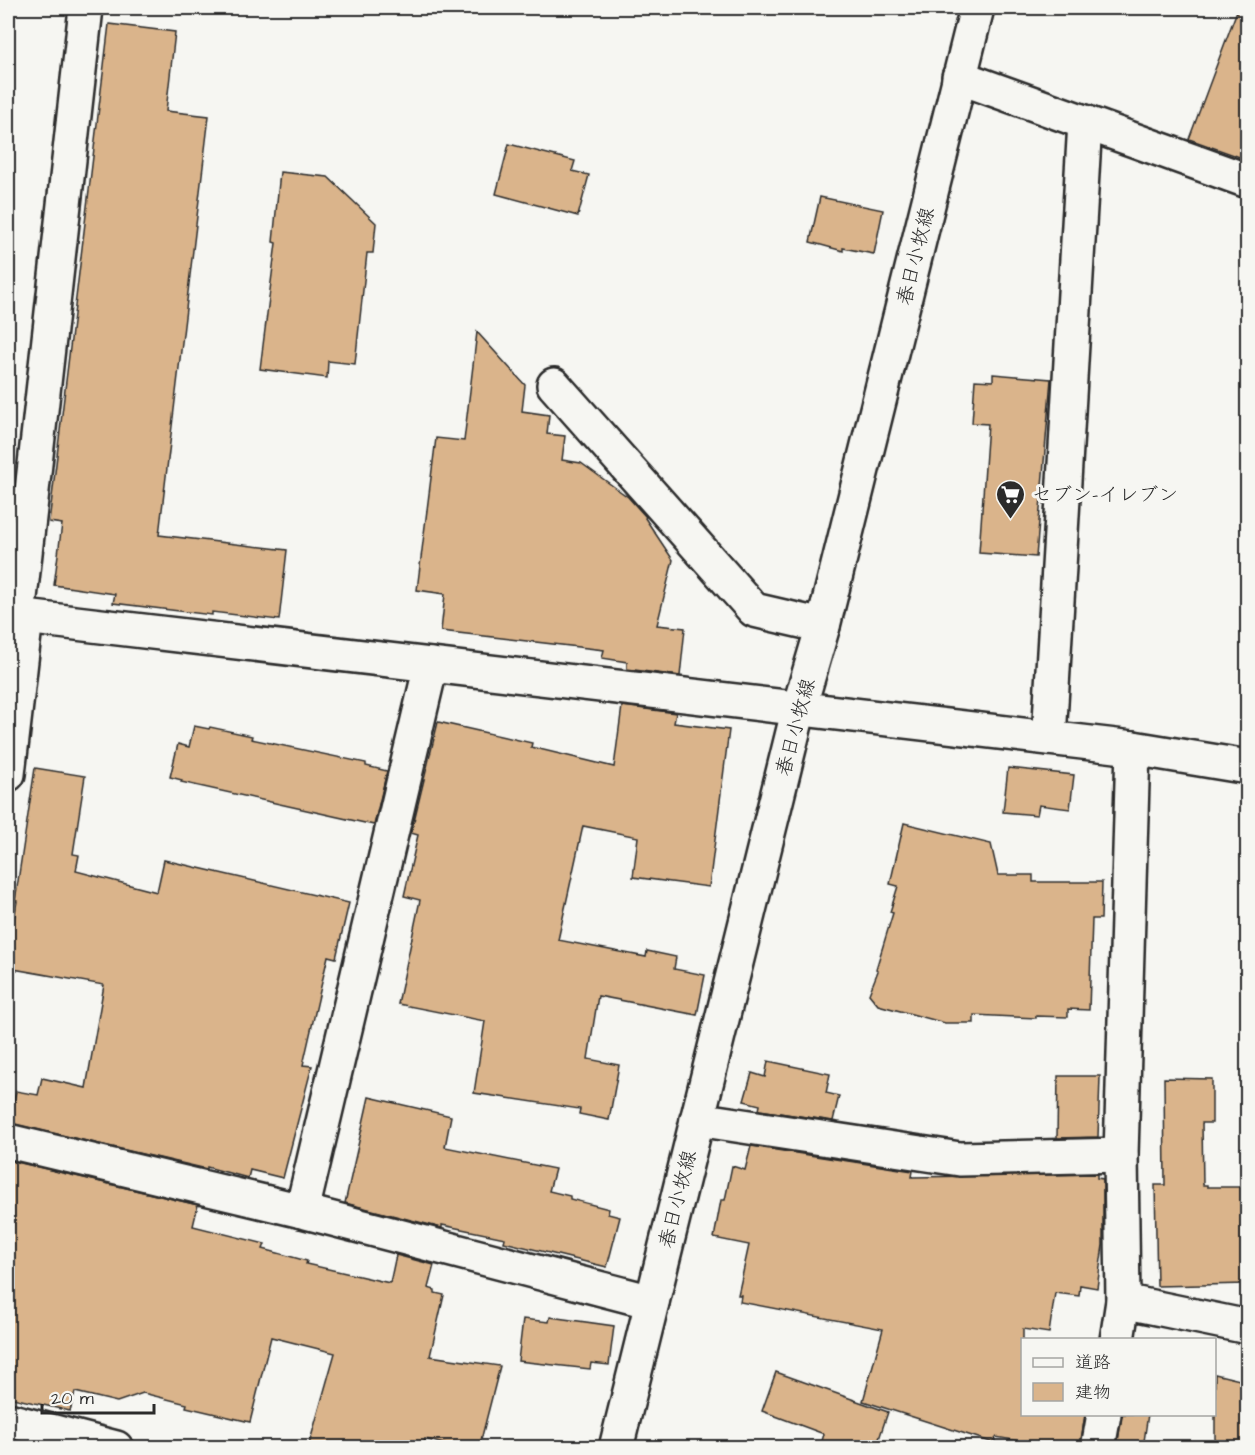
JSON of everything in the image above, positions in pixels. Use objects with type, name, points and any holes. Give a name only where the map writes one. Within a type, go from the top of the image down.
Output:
[{"type":"street","points":[[8,774],[17,616],[86,8]]},
{"type":"street","name":"春日小牧線","points":[[616,1448],[799,708],[823,626],[977,8]]},
{"type":"street","points":[[959,77],[1248,181]]},
{"type":"street","points":[[1049,738],[1085,122]]},
{"type":"street","points":[[554,385],[754,610],[823,626]]},
{"type":"street","points":[[17,616],[1133,748],[1248,767]]},
{"type":"street","points":[[302,1211],[431,665]]},
{"type":"street","points":[[1116,1338],[1123,1301],[1121,1155],[1133,748]]},
{"type":"street","points":[[697,1119],[960,1159],[1121,1155]]},
{"type":"street","points":[[8,1141],[302,1211],[652,1302]]},
{"type":"street","points":[[1123,1301],[1248,1328]]},
{"type":"street","points":[[1098,1448],[1104,1416]]},
{"type":"street","points":[[8,1420],[116,1448]]},
{"type":"building","points":[[1238,8],[1248,8],[1248,160],[1189,139]]},
{"type":"building","points":[[109,24],[175,32],[166,111],[209,116],[159,535],[287,550],[279,620],[212,612],[212,615],[113,603],[115,594],[54,585],[62,524],[49,522]]},
{"type":"building","points":[[509,144],[575,161],[572,171],[589,175],[578,216],[496,194]]},
{"type":"building","points":[[280,172],[328,177],[376,223],[373,253],[367,253],[355,364],[328,361],[327,378],[260,369],[276,243],[273,242]]},
{"type":"building","points":[[820,197],[883,210],[874,254],[843,248],[843,251],[810,242]]},
{"type":"building","points":[[477,332],[525,385],[522,411],[549,415],[547,434],[565,436],[562,460],[581,463],[628,497],[646,517],[673,560],[657,625],[685,628],[680,676],[627,669],[627,662],[602,658],[604,650],[441,631],[445,594],[417,590],[436,438],[464,441]]},
{"type":"building","points":[[993,374],[1051,379],[1036,557],[979,553],[988,424],[972,423],[975,380],[993,381]]},
{"type":"building","points":[[622,706],[676,713],[674,723],[729,730],[709,887],[633,877],[638,837],[583,826],[558,940],[646,957],[647,951],[676,957],[674,969],[705,975],[697,1015],[598,996],[588,1059],[619,1065],[609,1120],[579,1114],[580,1109],[474,1093],[485,1021],[398,1004],[420,900],[404,896],[418,835],[411,833],[438,722],[532,743],[531,747],[614,767]]},
{"type":"building","points":[[194,726],[252,736],[251,739],[366,763],[366,766],[387,771],[374,825],[181,782],[182,780],[170,777],[178,744],[189,747]]},
{"type":"building","points":[[35,768],[85,776],[73,854],[79,855],[76,871],[157,892],[164,860],[349,903],[336,958],[328,956],[303,1065],[312,1066],[283,1178],[250,1170],[248,1178],[9,1123],[16,1091],[38,1095],[42,1078],[86,1088],[104,985],[8,968],[17,901],[15,901]]},
{"type":"building","points":[[1008,768],[1074,775],[1070,809],[1039,805],[1037,815],[1003,812]]},
{"type":"building","points":[[904,823],[991,844],[998,875],[1033,875],[1033,882],[1102,882],[1101,919],[1092,919],[1089,1010],[1068,1009],[1068,1017],[974,1015],[974,1023],[945,1023],[878,1005],[869,994],[878,971],[876,969],[893,913],[890,912],[898,886],[890,884]]},
{"type":"building","points":[[768,1061],[830,1074],[826,1093],[839,1096],[833,1121],[759,1110],[760,1105],[744,1101],[752,1073],[765,1077]]},
{"type":"building","points":[[1058,1076],[1100,1076],[1098,1137],[1057,1138]]},
{"type":"building","points":[[1164,1078],[1212,1079],[1212,1123],[1202,1123],[1203,1185],[1207,1187],[1248,1187],[1247,1284],[1157,1286],[1155,1185],[1165,1185]]},
{"type":"building","points":[[369,1097],[451,1116],[445,1147],[555,1169],[549,1191],[609,1209],[608,1214],[620,1217],[607,1267],[504,1242],[505,1238],[442,1225],[442,1228],[345,1203]]},
{"type":"building","points":[[751,1146],[913,1171],[912,1177],[1097,1174],[1097,1178],[1103,1179],[1103,1245],[1097,1288],[1080,1285],[1079,1296],[1055,1293],[1049,1333],[1023,1329],[1023,1338],[1021,1338],[1021,1416],[1085,1416],[1080,1448],[1059,1448],[996,1437],[994,1443],[863,1401],[883,1329],[740,1302],[741,1295],[738,1295],[749,1245],[714,1238],[721,1200],[725,1200],[732,1166],[745,1170]]},
{"type":"building","points":[[8,1160],[198,1205],[193,1226],[265,1244],[263,1249],[307,1261],[306,1264],[390,1283],[396,1255],[434,1265],[428,1288],[444,1295],[430,1356],[500,1366],[479,1448],[459,1448],[425,1439],[423,1448],[308,1448],[335,1353],[271,1337],[250,1422],[186,1407],[187,1404],[143,1393],[117,1402],[75,1392],[70,1411],[8,1397]]},
{"type":"building","points":[[550,1317],[614,1326],[609,1365],[591,1363],[590,1369],[518,1361],[523,1319],[549,1322]]},
{"type":"building","points":[[776,1372],[888,1412],[876,1448],[820,1448],[824,1434],[762,1411]]},
{"type":"building","points":[[1216,1374],[1248,1382],[1248,1448],[1215,1448]]},
{"type":"building","points":[[1122,1416],[1148,1416],[1143,1448],[1117,1448]]},
{"type":"place","name":"セブン-イレブン","points":[[1011,520]]}]
